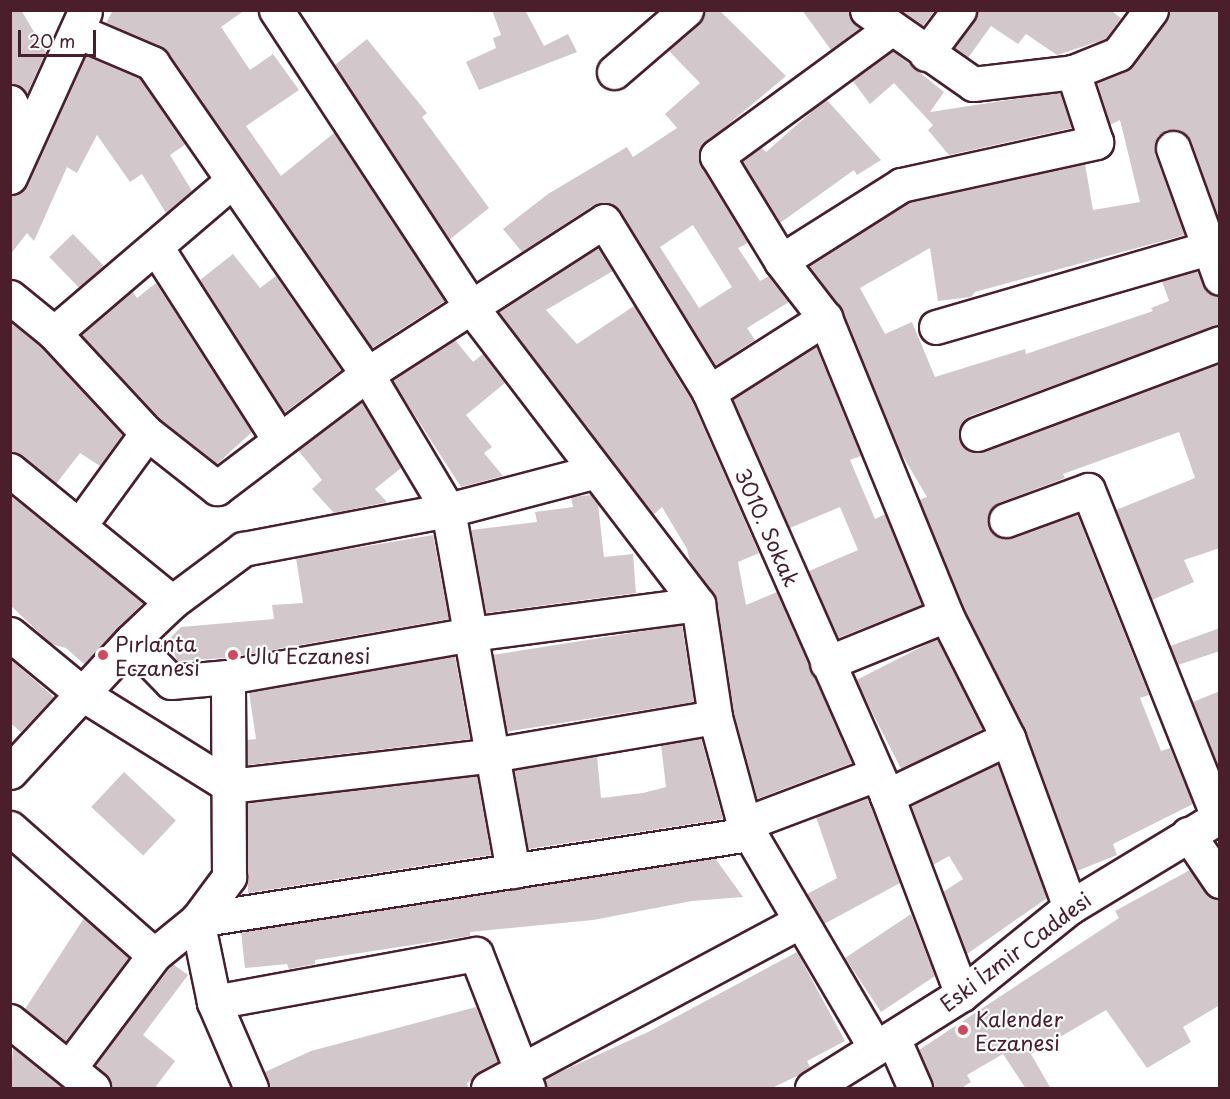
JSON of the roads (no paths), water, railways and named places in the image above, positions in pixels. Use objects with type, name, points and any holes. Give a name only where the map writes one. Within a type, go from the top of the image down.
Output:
[{"type":"street","points":[[276,10],[471,307],[593,472],[698,604],[715,717],[747,829],[799,922],[915,1089]]},
{"type":"street","points":[[614,72],[686,10]]},
{"type":"street","points":[[926,54],[959,10]]},
{"type":"street","points":[[1070,907],[1008,738],[946,615],[825,318],[781,261],[717,156],[879,19],[926,54],[973,84],[1073,72],[1118,54],[1152,10]]},
{"type":"street","points":[[10,177],[81,21],[152,63],[231,182],[367,374],[448,510],[513,871]]},
{"type":"street","points":[[781,261],[901,185],[1096,142],[1073,72]]},
{"type":"street","points":[[10,102],[27,136]]},
{"type":"street","points":[[936,327],[1214,263],[1173,148]]},
{"type":"street","points":[[54,333],[231,182]]},
{"type":"street","name":"3010. Sokak","points":[[471,307],[604,221],[709,392],[881,785],[962,994]]},
{"type":"street","points":[[156,247],[278,438]]},
{"type":"street","points":[[10,297],[54,333],[147,433],[217,488],[278,438],[367,374],[471,307]]},
{"type":"street","points":[[709,392],[825,318]]},
{"type":"street","points":[[977,434],[1220,343]]},
{"type":"street","points":[[80,525],[147,433]]},
{"type":"street","points":[[10,470],[172,602]]},
{"type":"street","points":[[10,772],[84,695],[131,641],[172,602],[243,549],[448,510],[593,472]]},
{"type":"street","points":[[1006,520],[1088,490],[1219,817]]},
{"type":"street","points":[[131,641],[171,682],[228,677],[471,634],[698,604]]},
{"type":"street","points":[[827,663],[946,615]]},
{"type":"street","points":[[10,634],[84,695],[230,786],[492,755],[715,717]]},
{"type":"street","points":[[10,1021],[82,1078],[154,955],[197,920],[229,877],[228,677]]},
{"type":"street","points":[[197,920],[513,871],[747,829],[881,785],[1008,738]]},
{"type":"street","name":"Eski İzmir Caddesi","points":[[817,1087],[962,994],[1070,907],[1219,817]]},
{"type":"street","points":[[10,828],[154,955]]},
{"type":"street","points":[[1188,834],[1220,881]]},
{"type":"street","points":[[197,920],[214,1002],[250,1089]]},
{"type":"street","points":[[488,1089],[525,1080],[799,922]]},
{"type":"street","points":[[214,1002],[476,954],[525,1080]]},
{"type":"place","name":"Pırlanta Eczanesi","points":[[103,655]]},
{"type":"place","name":"Ulu Eczanesi","points":[[233,655]]},
{"type":"place","name":"Kalender Eczanesi","points":[[963,1030]]}]
